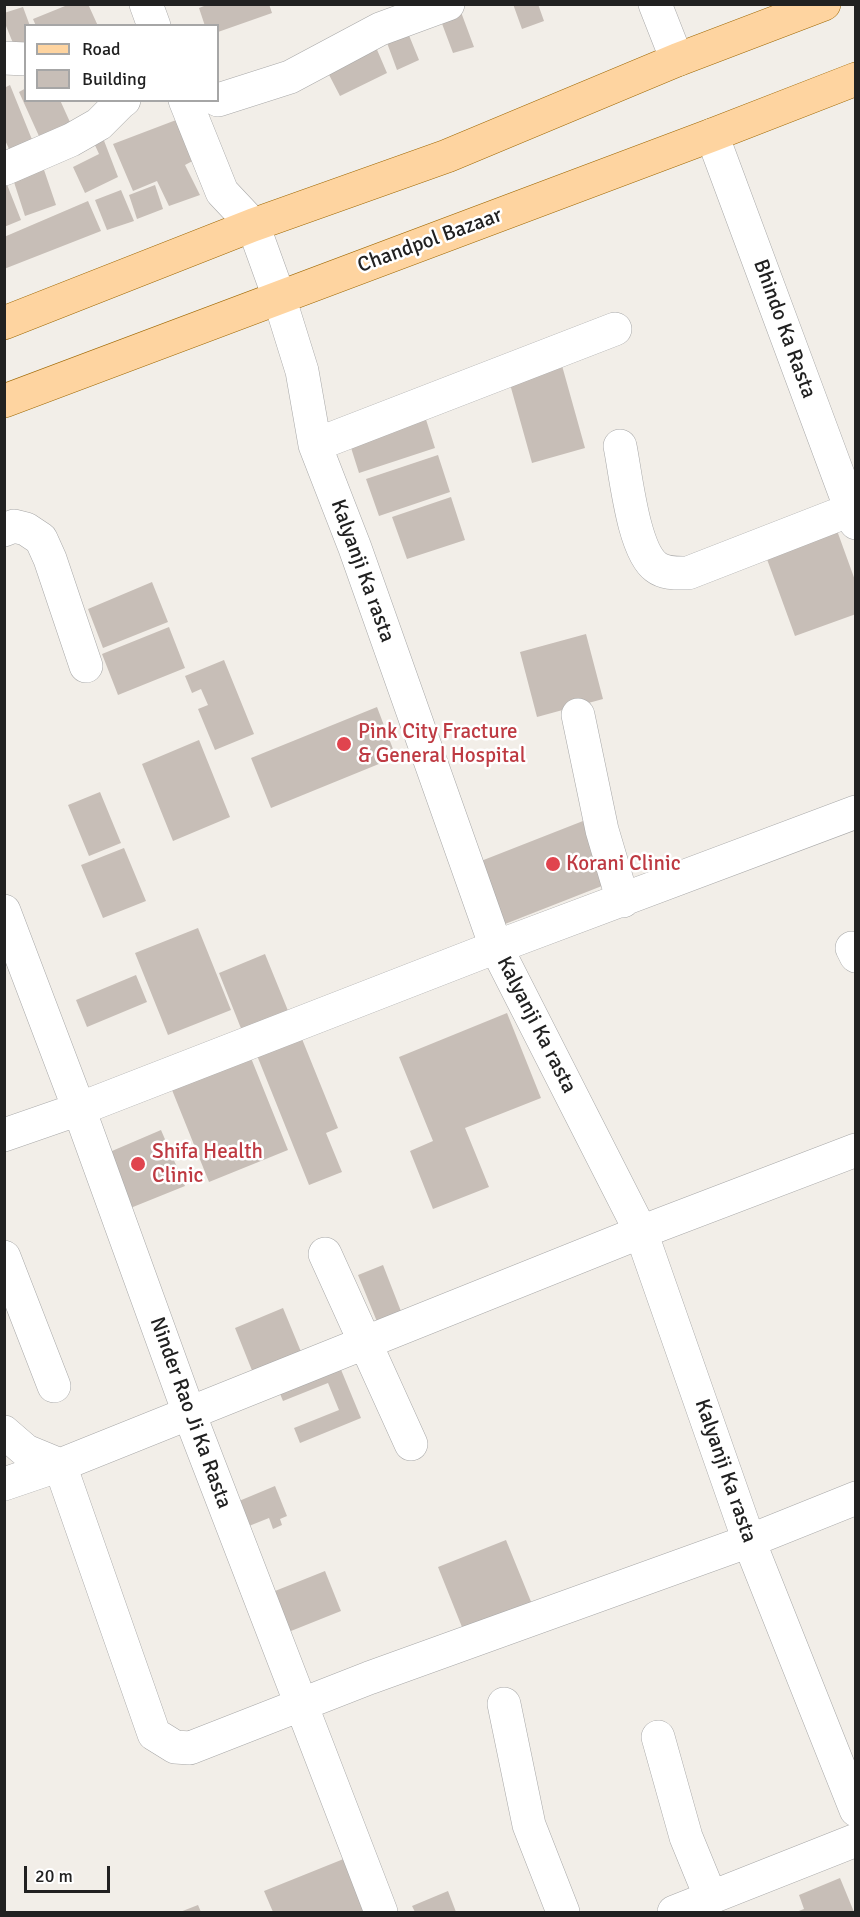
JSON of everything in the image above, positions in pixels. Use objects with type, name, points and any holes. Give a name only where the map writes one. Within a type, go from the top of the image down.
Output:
[{"type":"main road","points":[[4,323],[253,225],[447,156],[677,60],[824,4]]},
{"type":"main road","name":"Chandpol Bazaar","points":[[4,401],[855,80]]},
{"type":"street","points":[[219,98],[290,77],[380,29],[448,4]]},
{"type":"street","points":[[655,4],[677,60]]},
{"type":"street","points":[[4,58],[24,59]]},
{"type":"street","points":[[4,169],[53,148],[99,124],[120,102]]},
{"type":"street","points":[[202,103],[222,192],[253,225]]},
{"type":"street","name":"Bhindo Ka Rasta","points":[[712,135],[853,516]]},
{"type":"street","name":"Kalyanji Ka rasta","points":[[253,225],[302,371],[315,445],[496,947],[641,1232],[749,1541],[855,1810]]},
{"type":"street","points":[[315,445],[615,329]]},
{"type":"street","points":[[620,446],[639,541],[655,567],[668,573],[688,573],[853,516]]},
{"type":"street","points":[[4,530],[14,526],[26,528],[41,539],[50,559],[86,666]]},
{"type":"street","points":[[578,715],[602,830],[623,901]]},
{"type":"street","points":[[4,1135],[79,1109],[496,947],[855,812]]},
{"type":"street","name":"Ninder Rao Ji Ka Rasta","points":[[4,911],[79,1109],[189,1413],[381,1912]]},
{"type":"street","points":[[4,1484],[60,1465],[641,1232],[855,1150]]},
{"type":"street","points":[[325,1254],[411,1444]]},
{"type":"street","points":[[4,1257],[54,1386]]},
{"type":"street","points":[[4,1432],[26,1451],[60,1465],[154,1734],[175,1747],[190,1748],[369,1678],[749,1541],[855,1498]]},
{"type":"street","points":[[504,1704],[529,1826],[563,1912]]},
{"type":"street","points":[[658,1737],[686,1837],[711,1898]]},
{"type":"street","points":[[674,1912],[855,1840]]},
{"type":"building","points":[[70,4],[88,4],[97,24],[35,24],[33,19]]},
{"type":"building","points":[[209,4],[269,4],[272,13],[219,32],[219,24],[204,24],[199,8]]},
{"type":"building","points":[[458,4],[474,47],[453,53],[438,13]]},
{"type":"building","points":[[513,4],[538,4],[544,21],[522,29]]},
{"type":"building","points":[[23,7],[29,24],[24,24],[24,45],[15,48],[4,21],[4,13]]},
{"type":"building","points":[[404,23],[419,60],[397,70],[383,32]]},
{"type":"building","points":[[372,38],[387,73],[340,96],[326,69]]},
{"type":"building","points":[[10,85],[33,142],[10,151],[4,138],[4,88]]},
{"type":"building","points":[[24,89],[24,102],[61,102],[74,131],[43,145],[19,92]]},
{"type":"building","points":[[184,117],[202,156],[185,165],[200,195],[169,206],[157,181],[133,191],[113,144]]},
{"type":"building","points":[[103,138],[118,177],[85,193],[73,167],[99,154],[94,143]]},
{"type":"building","points":[[42,164],[56,205],[25,216],[12,176]]},
{"type":"building","points":[[6,182],[21,220],[4,227],[4,183]]},
{"type":"building","points":[[155,185],[163,209],[137,219],[129,195]]},
{"type":"building","points":[[121,190],[134,221],[107,230],[95,200]]},
{"type":"building","points":[[88,201],[101,231],[4,269],[4,237]]},
{"type":"building","points":[[561,362],[585,448],[532,463],[508,377]]},
{"type":"building","points":[[423,410],[435,448],[359,473],[347,435]]},
{"type":"building","points":[[438,455],[450,492],[379,516],[366,479]]},
{"type":"building","points":[[451,497],[465,540],[407,559],[392,517]]},
{"type":"building","points":[[835,525],[856,583],[856,614],[795,636],[764,551]]},
{"type":"building","points":[[152,582],[168,622],[103,648],[88,609]]},
{"type":"building","points":[[169,627],[185,668],[118,695],[102,654]]},
{"type":"building","points":[[586,634],[603,699],[537,717],[520,652]]},
{"type":"building","points":[[224,660],[254,734],[215,750],[198,709],[208,705],[201,689],[192,693],[185,676]]},
{"type":"building","points":[[377,707],[396,757],[271,808],[251,758]]},
{"type":"building","points":[[199,740],[230,817],[173,841],[142,764]]},
{"type":"building","points":[[100,792],[121,843],[89,856],[68,805]]},
{"type":"building","points":[[583,821],[607,884],[505,924],[481,861]]},
{"type":"building","points":[[124,848],[146,901],[103,918],[81,865]]},
{"type":"building","points":[[198,928],[231,1010],[168,1035],[135,953]]},
{"type":"building","points":[[265,954],[293,1023],[246,1041],[219,973]]},
{"type":"building","points":[[136,975],[147,1002],[87,1027],[76,1000]]},
{"type":"building","points":[[507,1013],[541,1098],[465,1128],[489,1187],[433,1209],[410,1151],[433,1141],[399,1057]]},
{"type":"building","points":[[300,1034],[338,1128],[326,1133],[342,1172],[309,1185],[256,1053]]},
{"type":"building","points":[[251,1058],[288,1150],[209,1182],[172,1090]]},
{"type":"building","points":[[161,1130],[185,1186],[128,1209],[105,1154]]},
{"type":"building","points":[[383,1265],[404,1319],[380,1329],[358,1275]]},
{"type":"building","points":[[283,1308],[304,1359],[255,1378],[235,1328]]},
{"type":"building","points":[[337,1360],[361,1418],[300,1443],[294,1428],[339,1410],[328,1383],[283,1401],[276,1384]]},
{"type":"building","points":[[275,1486],[287,1516],[280,1519],[282,1525],[273,1529],[269,1518],[249,1526],[239,1501]]},
{"type":"building","points":[[506,1540],[534,1609],[466,1637],[438,1567]]},
{"type":"building","points":[[325,1571],[341,1611],[281,1635],[265,1595]]},
{"type":"building","points":[[351,1856],[369,1912],[273,1912],[264,1891]]},
{"type":"building","points":[[840,1878],[854,1912],[796,1912],[804,1909],[799,1895]]},
{"type":"building","points":[[448,1891],[456,1912],[415,1912],[412,1906]]},
{"type":"building","points":[[198,1905],[201,1912],[180,1912]]},
{"type":"place","name":"Pink City Fracture & General Hospital","points":[[344,744]]},
{"type":"place","name":"Korani Clinic","points":[[553,864]]},
{"type":"place","name":"Shifa Health Clinic","points":[[138,1164]]}]
